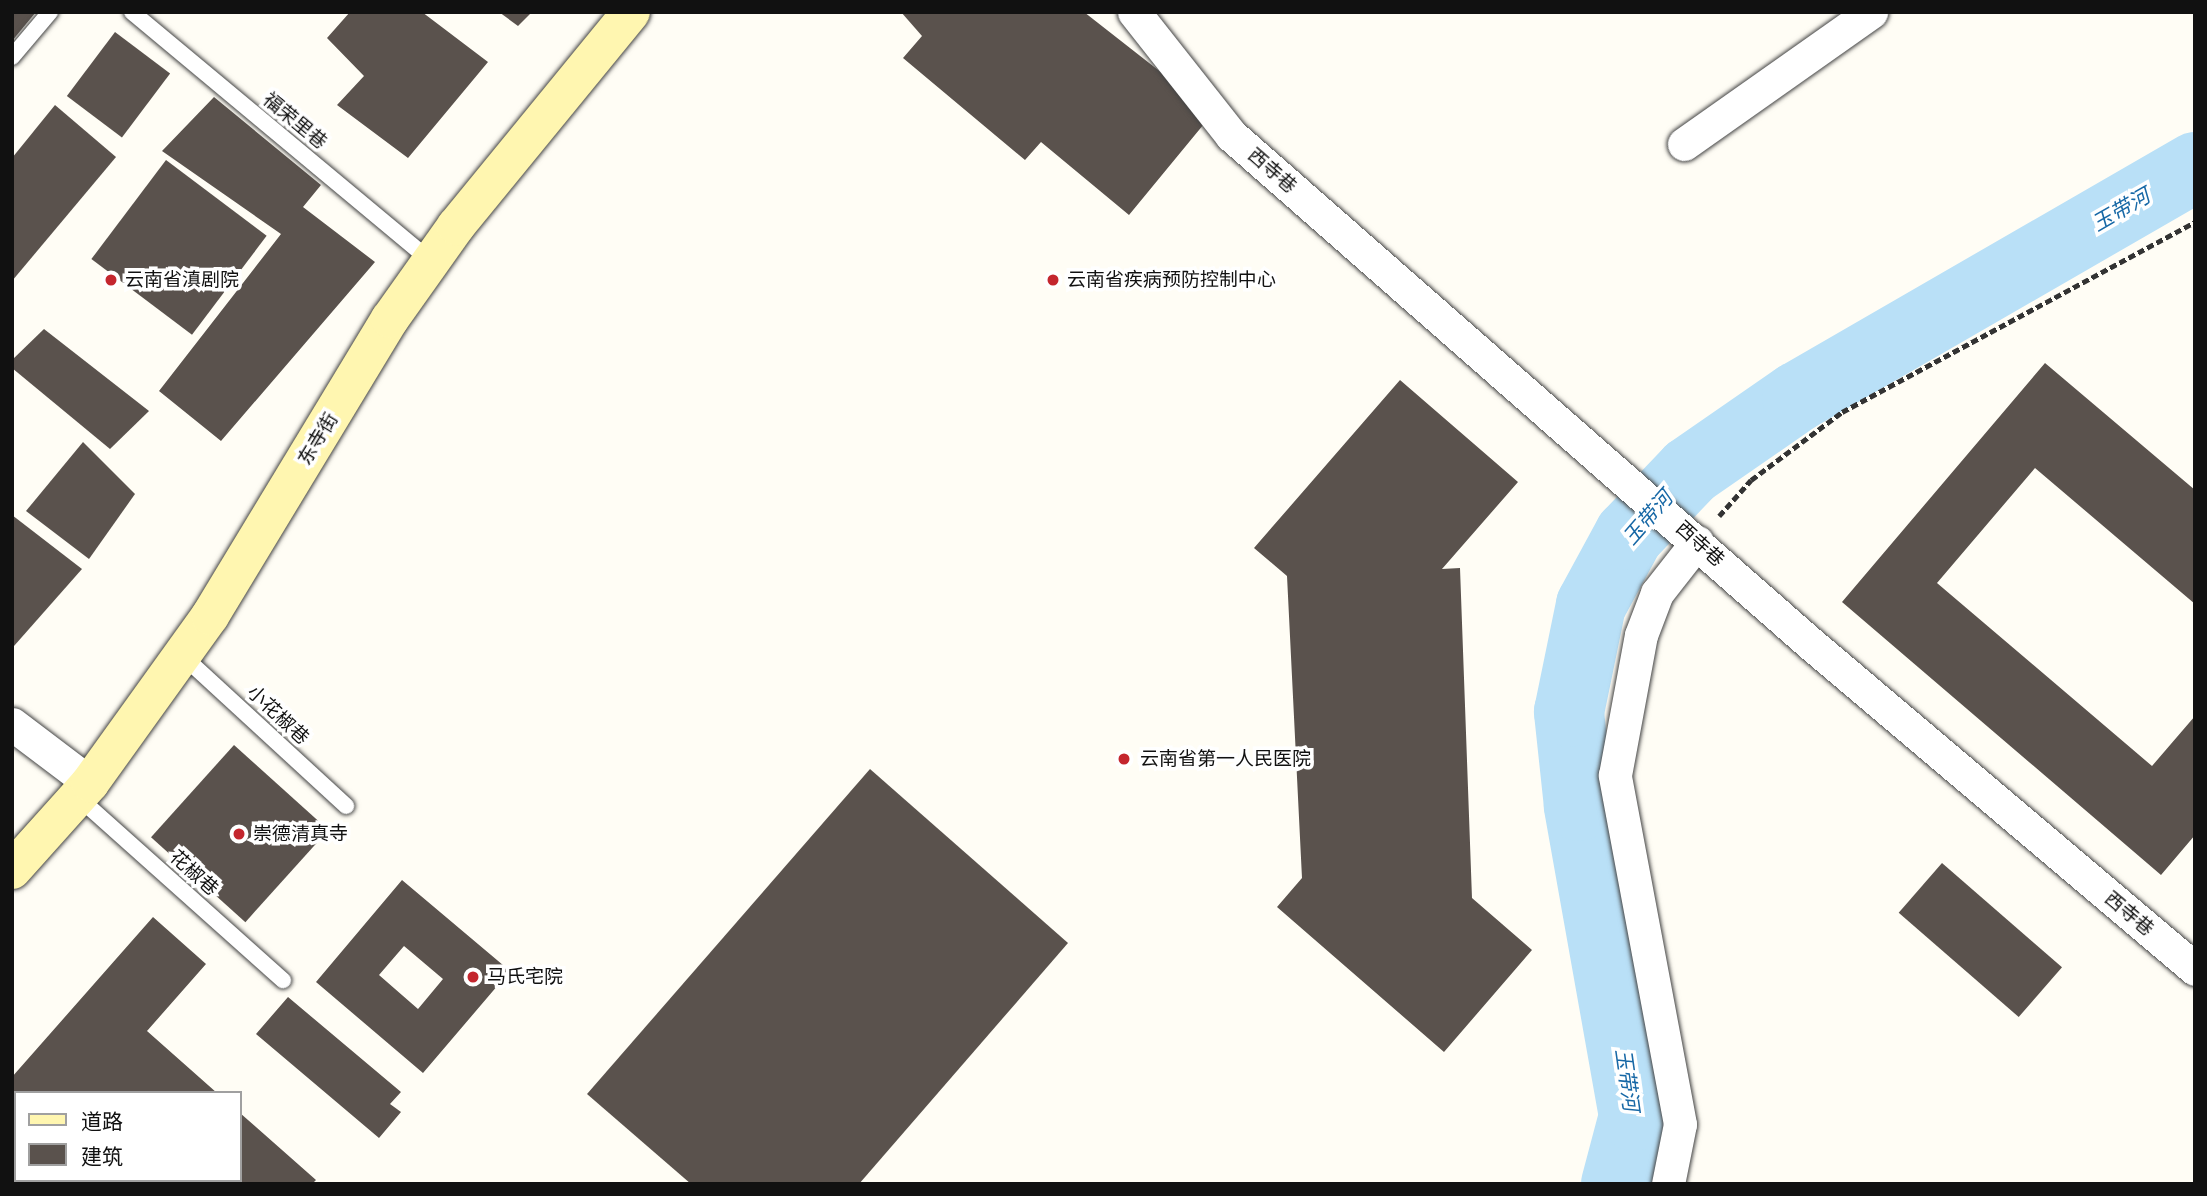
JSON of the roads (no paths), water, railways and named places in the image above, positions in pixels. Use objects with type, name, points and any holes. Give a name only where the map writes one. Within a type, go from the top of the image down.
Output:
[{"type":"street","name":"东寺街","points":[[12,870],[84,790],[182,655],[431,261],[631,12]]},
{"type":"street","name":"西寺巷","points":[[1134,12],[1231,135],[1697,542],[2195,969]]},
{"type":"street","points":[[1684,144],[1871,12]]},
{"type":"street","points":[[1668,1184],[1680,1124],[1615,775],[1641,635],[1657,593],[1697,542]]},
{"type":"street","points":[[12,724],[84,790]]},
{"type":"lane","points":[[12,57],[50,12]]},
{"type":"lane","name":"福荣里巷","points":[[132,12],[431,261]]},
{"type":"lane","name":"小花椒巷","points":[[182,655],[346,806]]},
{"type":"lane","name":"花椒巷","points":[[84,790],[283,980]]},
{"type":"waterway","name":"玉带河","points":[[1616,1184],[1634,1116],[1579,806],[1569,712],[1591,605],[1629,535],[1690,471],[1797,397],[2195,167]]},
{"type":"place","name":"云南省滇剧院","points":[[111,280]]},
{"type":"place","name":"云南省疾病预防控制中心","points":[[1053,280]]},
{"type":"place","name":"云南省第一人民医院","points":[[1124,759]]},
{"type":"place","name":"崇德清真寺","points":[[239,834]]},
{"type":"place","name":"马氏宅院","points":[[473,977]]}]
